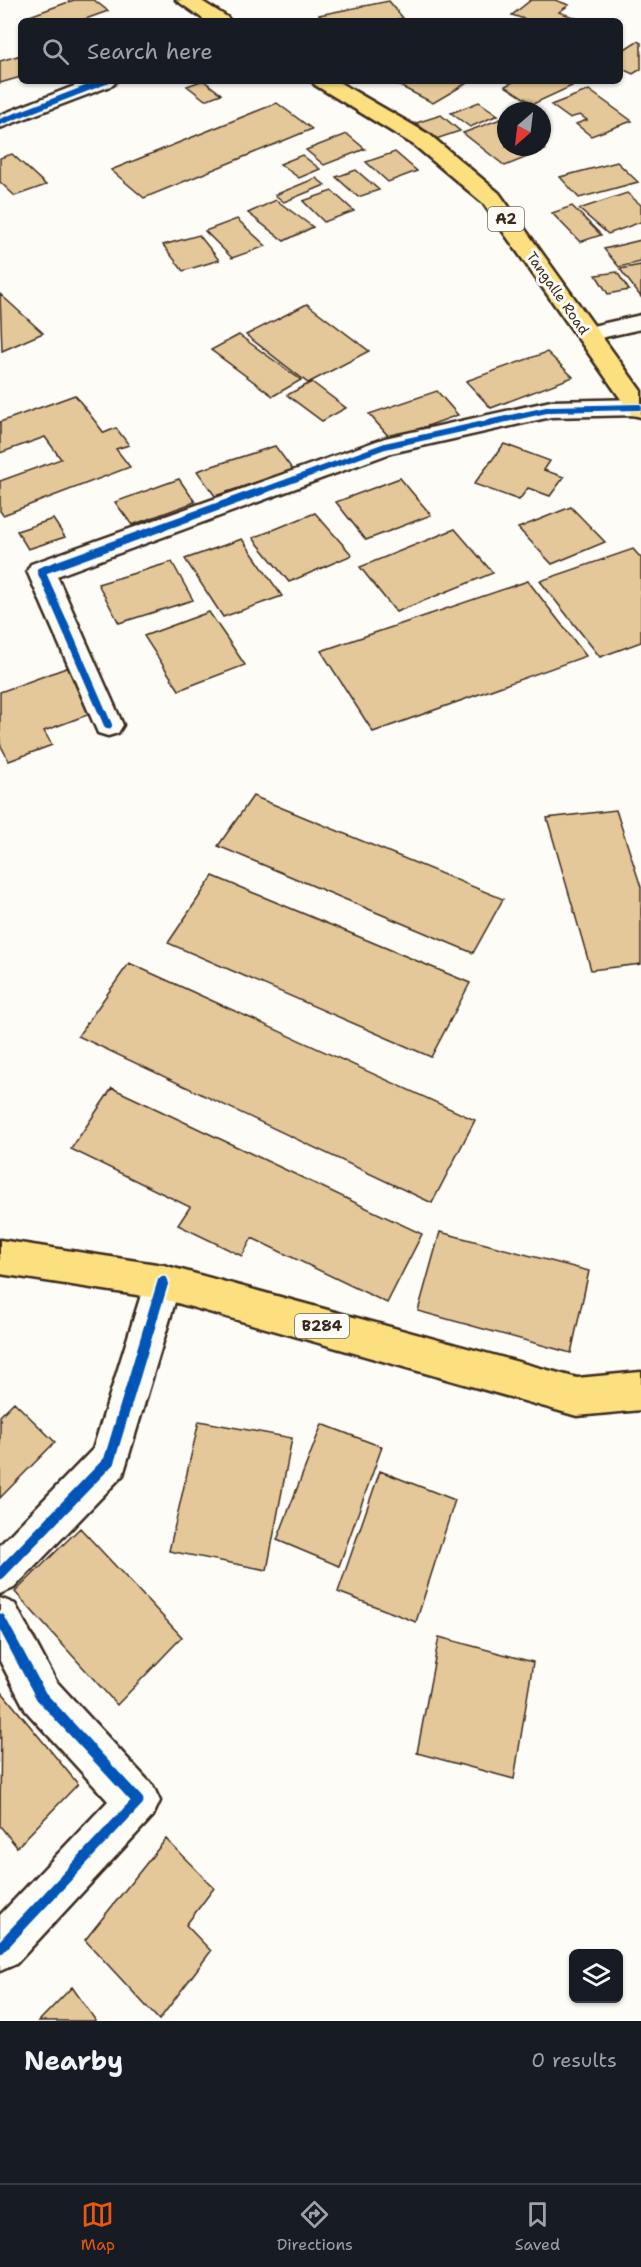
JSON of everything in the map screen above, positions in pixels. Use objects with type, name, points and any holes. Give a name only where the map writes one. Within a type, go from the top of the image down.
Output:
[{"type":"main road","points":[[186,0],[215,18]]},
{"type":"main road","name":"Tangalle Road","points":[[327,84],[422,140],[491,198],[640,408]]},
{"type":"main road","name":"B284","points":[[0,1257],[163,1282],[577,1397],[641,1391]]},
{"type":"street","points":[[0,122],[98,84]]},
{"type":"street","points":[[587,334],[641,322]]},
{"type":"street","points":[[108,726],[41,571],[386,446],[551,409],[640,408]]},
{"type":"street","points":[[0,1574],[109,1461],[163,1282]]},
{"type":"street","points":[[0,1619],[41,1696],[138,1801],[0,1948]]},
{"type":"building","points":[[74,0],[94,0],[108,11],[88,18],[24,18]]},
{"type":"building","points":[[531,0],[555,0],[569,5],[559,12],[576,18],[521,18],[512,15]]},
{"type":"building","points":[[389,1],[403,18],[322,18],[319,15]]},
{"type":"building","points":[[637,41],[641,43],[641,69],[633,74],[623,69],[623,50]]},
{"type":"building","points":[[18,56],[18,78],[0,83],[0,61]]},
{"type":"building","points":[[208,84],[221,94],[205,100],[187,86]]},
{"type":"building","points":[[396,84],[465,84],[433,103]]},
{"type":"building","points":[[509,84],[569,84],[572,86],[537,102],[530,102],[505,86]]},
{"type":"building","points":[[589,90],[632,121],[591,136],[576,124],[587,120],[580,115],[569,118],[551,105]]},
{"type":"building","points":[[479,102],[497,115],[470,127],[451,113]]},
{"type":"building","points":[[277,103],[312,129],[144,198],[111,170]]},
{"type":"building","points":[[441,115],[460,131],[436,139],[416,123]]},
{"type":"building","points":[[497,120],[497,156],[530,156],[505,166],[463,133]]},
{"type":"building","points":[[347,134],[365,149],[324,165],[306,150]]},
{"type":"building","points":[[395,152],[417,171],[388,182],[366,162]]},
{"type":"building","points":[[12,154],[46,185],[15,196],[0,182],[0,158]]},
{"type":"building","points":[[302,155],[320,169],[299,178],[280,164]]},
{"type":"building","points":[[617,162],[638,182],[579,198],[560,177]]},
{"type":"building","points":[[356,170],[379,190],[358,197],[336,177]]},
{"type":"building","points":[[316,178],[325,185],[284,202],[275,195]]},
{"type":"building","points":[[332,191],[354,211],[324,222],[303,201]]},
{"type":"building","points":[[627,193],[641,205],[641,222],[608,234],[579,209]]},
{"type":"building","points":[[276,200],[313,227],[284,241],[248,213]]},
{"type":"building","points":[[572,206],[601,235],[580,242],[552,213]]},
{"type":"building","points":[[237,219],[266,246],[232,258],[205,231]]},
{"type":"building","points":[[199,235],[219,260],[183,271],[163,245]]},
{"type":"building","points":[[641,240],[641,262],[619,267],[604,249]]},
{"type":"building","points":[[641,265],[641,297],[620,269]]},
{"type":"building","points":[[617,272],[629,290],[608,294],[596,275]]},
{"type":"building","points":[[0,294],[43,333],[2,351]]},
{"type":"building","points":[[307,304],[369,351],[308,383],[246,335]]},
{"type":"building","points":[[239,335],[301,380],[273,396],[211,350]]},
{"type":"building","points":[[547,352],[573,377],[491,408],[466,381]]},
{"type":"building","points":[[312,382],[346,408],[322,421],[287,395]]},
{"type":"building","points":[[437,391],[458,415],[391,439],[369,414]]},
{"type":"building","points":[[75,395],[104,433],[116,428],[129,445],[116,449],[130,467],[3,515],[0,511],[0,481],[61,459],[45,437],[0,453],[0,422]]},
{"type":"building","points":[[504,444],[550,461],[544,470],[564,477],[550,496],[528,488],[519,500],[474,484]]},
{"type":"building","points":[[275,446],[293,470],[215,496],[197,471]]},
{"type":"building","points":[[400,478],[431,515],[366,540],[336,502]]},
{"type":"building","points":[[179,479],[195,502],[132,525],[115,502]]},
{"type":"building","points":[[571,507],[605,542],[552,564],[518,528]]},
{"type":"building","points":[[315,513],[352,555],[289,582],[253,538]]},
{"type":"building","points":[[53,519],[65,537],[28,549],[17,531]]},
{"type":"building","points":[[455,529],[493,573],[396,612],[360,567]]},
{"type":"building","points":[[242,539],[282,596],[223,617],[185,559]]},
{"type":"building","points":[[633,549],[641,558],[641,642],[600,657],[540,581]]},
{"type":"building","points":[[172,562],[193,600],[119,623],[98,584]]},
{"type":"building","points":[[528,581],[586,656],[373,732],[321,651]]},
{"type":"building","points":[[209,612],[245,665],[179,690],[144,636]]},
{"type":"building","points":[[69,667],[95,712],[44,731],[52,745],[9,761],[0,744],[0,692]]},
{"type":"building","points":[[253,796],[503,899],[473,953],[218,846]]},
{"type":"building","points":[[616,810],[641,887],[641,964],[591,970],[547,818]]},
{"type":"building","points":[[213,876],[470,983],[431,1057],[168,943]]},
{"type":"building","points":[[129,963],[475,1120],[432,1203],[78,1036]]},
{"type":"building","points":[[112,1088],[422,1234],[387,1303],[252,1238],[242,1256],[178,1225],[190,1207],[71,1149]]},
{"type":"building","points":[[440,1232],[589,1271],[571,1353],[418,1311]]},
{"type":"building","points":[[14,1402],[55,1442],[0,1498],[0,1416]]},
{"type":"building","points":[[199,1421],[292,1438],[267,1570],[169,1551]]},
{"type":"building","points":[[322,1424],[382,1447],[339,1566],[277,1540]]},
{"type":"building","points":[[380,1471],[455,1500],[416,1622],[338,1592]]},
{"type":"building","points":[[80,1528],[182,1637],[117,1705],[15,1592]]},
{"type":"building","points":[[439,1637],[533,1662],[514,1779],[417,1753]]},
{"type":"building","points":[[1,1691],[78,1784],[17,1847],[0,1826]]},
{"type":"building","points":[[166,1839],[214,1888],[186,1925],[211,1951],[159,2020],[85,1940]]},
{"type":"building","points":[[72,1987],[96,2021],[39,2021]]},
{"type":"cycle path","points":[[0,122],[98,84]]},
{"type":"cycle path","points":[[108,725],[41,571],[385,446],[551,409],[639,407]]},
{"type":"cycle path","points":[[0,1574],[109,1461],[163,1282]]},
{"type":"cycle path","points":[[0,1619],[41,1696],[138,1801],[0,1948]]}]
